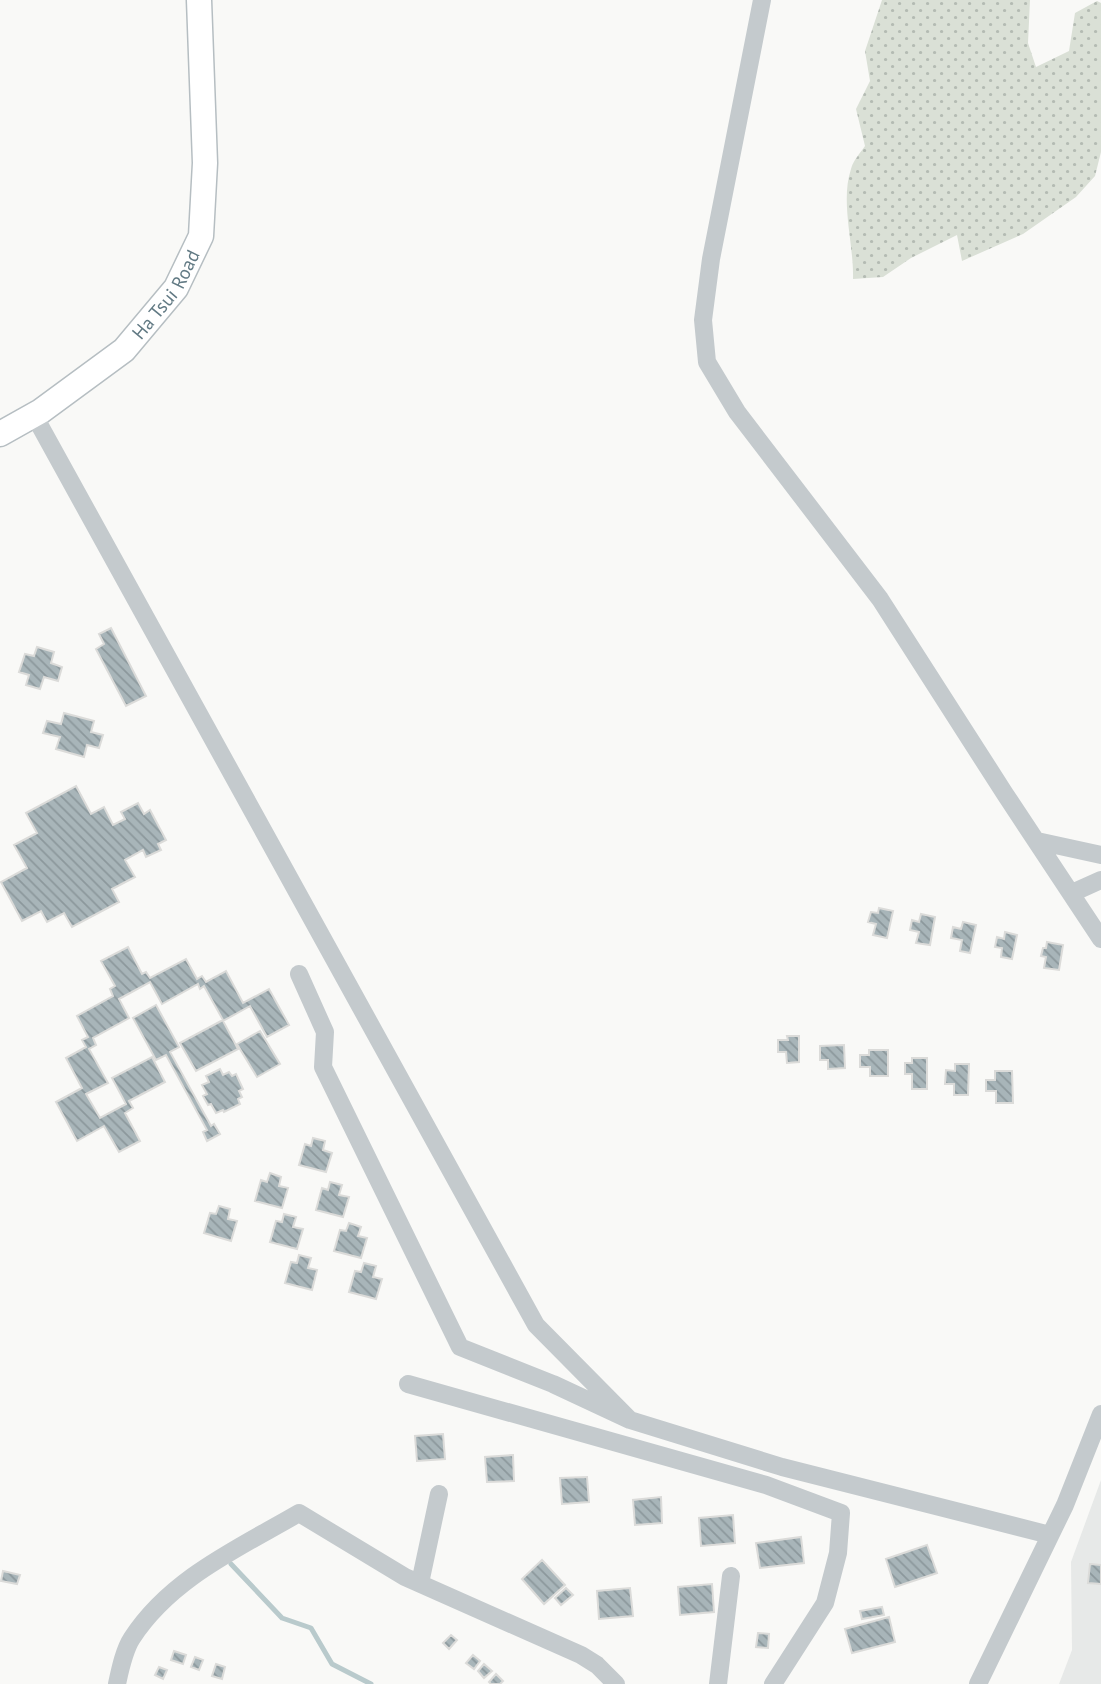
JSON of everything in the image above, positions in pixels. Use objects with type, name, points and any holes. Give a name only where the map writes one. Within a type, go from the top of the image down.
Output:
[{"type":"street","name":"Ha Tsui Road","points":[[0,434],[34,415],[124,350],[176,289],[201,236],[205,163],[200,0]]},
{"type":"street","points":[[762,0],[711,260],[703,320],[707,362],[737,412],[880,599],[1101,939]]},
{"type":"street","points":[[34,415],[536,1325],[630,1420]]},
{"type":"street","points":[[1037,841],[1101,855]]},
{"type":"street","points":[[1072,893],[1101,880]]},
{"type":"street","points":[[299,974],[325,1032],[323,1067],[460,1347],[553,1384],[630,1420],[782,1467],[1050,1535]]},
{"type":"street","points":[[408,1384],[766,1485],[841,1513],[838,1553],[825,1603],[773,1684]]},
{"type":"street","points":[[978,1684],[1065,1505],[1101,1414]]},
{"type":"street","points":[[420,1583],[439,1494]]},
{"type":"street","points":[[117,1684],[130,1639],[159,1605],[192,1575],[299,1513],[405,1577],[581,1655],[597,1665],[616,1684]]},
{"type":"street","points":[[718,1684],[731,1576]]},
{"type":"shaded area","points":[[882,0],[1030,0],[1028,43],[1036,67],[1069,51],[1075,13],[1097,1],[1101,3],[1101,152],[1095,176],[1076,197],[1023,234],[962,261],[957,235],[911,258],[883,277],[853,279],[847,209],[848,182],[853,163],[865,146],[856,109],[870,81],[865,51]]},
{"type":"shaded area","points":[[1101,1480],[1101,1684],[1059,1684],[1072,1650],[1071,1562]]},
{"type":"building","points":[[111,628],[146,696],[126,706],[96,649],[104,644],[99,634]]},
{"type":"building","points":[[37,647],[54,652],[51,663],[62,667],[58,681],[44,677],[40,689],[26,685],[29,675],[19,672],[25,654],[34,656]]},
{"type":"building","points":[[64,713],[94,721],[91,732],[103,735],[99,748],[87,745],[84,757],[56,749],[60,737],[43,733],[47,721],[61,724]]},
{"type":"building","points":[[76,786],[91,814],[104,807],[113,825],[125,819],[121,812],[138,803],[144,814],[150,810],[166,840],[158,844],[161,850],[146,857],[143,850],[125,860],[135,877],[112,889],[119,902],[72,927],[64,913],[47,922],[41,911],[22,921],[1,882],[27,868],[14,845],[37,833],[26,813]]},
{"type":"building","points":[[879,908],[893,911],[887,938],[873,935],[876,924],[868,922],[871,912],[878,913]]},
{"type":"building","points":[[921,914],[935,917],[930,945],[916,943],[919,932],[910,930],[912,920],[919,922]]},
{"type":"building","points":[[963,922],[976,925],[970,953],[960,951],[962,940],[951,938],[953,927],[961,929]]},
{"type":"building","points":[[1005,932],[1017,935],[1012,959],[1001,957],[1002,948],[995,947],[997,937],[1004,939]]},
{"type":"building","points":[[1047,942],[1063,945],[1059,970],[1044,968],[1046,957],[1041,956]]},
{"type":"building","points":[[128,947],[142,974],[146,972],[150,978],[186,959],[197,979],[202,976],[206,982],[226,971],[243,1003],[269,989],[289,1025],[267,1037],[250,1006],[223,1021],[238,1049],[196,1071],[180,1043],[223,1020],[204,986],[200,989],[198,984],[162,1004],[150,982],[119,999],[129,1018],[93,1038],[96,1045],[89,1049],[108,1083],[86,1094],[100,1118],[126,1104],[112,1078],[152,1057],[165,1082],[129,1101],[133,1108],[125,1113],[140,1141],[119,1152],[104,1126],[77,1141],[56,1102],[82,1088],[66,1058],[86,1047],[82,1040],[88,1037],[77,1016],[113,996],[110,989],[115,986],[101,961]]},
{"type":"building","points":[[156,1005],[179,1047],[170,1052],[211,1126],[214,1124],[220,1134],[207,1141],[203,1132],[207,1130],[166,1055],[156,1060],[133,1018]]},
{"type":"building","points":[[260,1031],[280,1064],[257,1077],[237,1044]]},
{"type":"building","points":[[787,1036],[799,1036],[799,1062],[787,1063],[786,1052],[778,1052],[778,1040],[788,1040]]},
{"type":"building","points":[[844,1045],[845,1068],[828,1069],[828,1060],[820,1060],[820,1046]]},
{"type":"building","points":[[869,1050],[888,1050],[888,1076],[870,1076],[870,1067],[860,1067],[860,1055],[869,1055]]},
{"type":"building","points":[[912,1058],[927,1058],[927,1089],[912,1089],[912,1074],[905,1074],[905,1063],[912,1063]]},
{"type":"building","points":[[955,1064],[969,1064],[968,1095],[954,1095],[954,1084],[945,1084],[946,1070],[955,1071]]},
{"type":"building","points":[[220,1069],[223,1075],[229,1072],[232,1076],[236,1074],[243,1089],[239,1091],[242,1097],[238,1099],[240,1104],[216,1113],[203,1096],[207,1094],[202,1085],[209,1082],[206,1076]]},
{"type":"building","points":[[995,1071],[1012,1071],[1013,1103],[996,1103],[996,1091],[986,1091],[986,1080],[995,1080]]},
{"type":"building","points":[[313,1138],[325,1141],[323,1150],[332,1153],[326,1172],[299,1165],[305,1144],[311,1146]]},
{"type":"building","points":[[270,1173],[281,1177],[279,1186],[288,1188],[282,1208],[255,1201],[261,1180],[267,1182]]},
{"type":"building","points":[[330,1182],[342,1185],[339,1195],[349,1197],[343,1217],[316,1210],[322,1188],[328,1190]]},
{"type":"building","points":[[219,1206],[230,1209],[228,1219],[237,1221],[231,1241],[204,1233],[210,1213],[216,1214]]},
{"type":"building","points":[[284,1214],[296,1217],[293,1227],[303,1229],[297,1249],[270,1242],[276,1221],[282,1222]]},
{"type":"building","points":[[349,1223],[361,1227],[358,1236],[367,1238],[361,1258],[334,1251],[340,1230],[346,1231]]},
{"type":"building","points":[[299,1255],[311,1258],[308,1268],[317,1270],[312,1290],[285,1283],[291,1262],[297,1263]]},
{"type":"building","points":[[364,1263],[376,1266],[373,1277],[382,1279],[376,1299],[349,1292],[355,1271],[361,1272]]},
{"type":"building","points":[[443,1434],[445,1459],[417,1461],[415,1436]]},
{"type":"building","points":[[513,1455],[514,1481],[487,1482],[485,1457]]},
{"type":"building","points":[[587,1477],[589,1502],[562,1504],[560,1478]]},
{"type":"building","points":[[661,1497],[662,1523],[635,1525],[633,1500]]},
{"type":"building","points":[[733,1515],[735,1543],[701,1546],[699,1518]]},
{"type":"building","points":[[801,1537],[804,1563],[760,1568],[756,1543]]},
{"type":"building","points":[[927,1545],[937,1573],[895,1587],[886,1559]]},
{"type":"building","points":[[542,1560],[565,1585],[544,1604],[522,1579]]},
{"type":"building","points":[[1090,1564],[1101,1565],[1101,1584],[1088,1583]]},
{"type":"building","points":[[3,1571],[20,1575],[17,1584],[1,1581]]},
{"type":"building","points":[[712,1584],[714,1612],[680,1615],[678,1587]]},
{"type":"building","points":[[566,1588],[573,1595],[561,1605],[555,1598]]},
{"type":"building","points":[[630,1588],[633,1616],[599,1619],[597,1591]]},
{"type":"building","points":[[882,1607],[884,1615],[862,1619],[860,1611]]},
{"type":"building","points":[[889,1617],[895,1642],[852,1653],[845,1629]]},
{"type":"building","points":[[758,1633],[769,1634],[768,1648],[756,1647]]},
{"type":"building","points":[[451,1635],[457,1640],[449,1649],[443,1643]]},
{"type":"building","points":[[174,1651],[186,1655],[183,1664],[171,1660]]},
{"type":"building","points":[[473,1655],[480,1661],[474,1669],[466,1663]]},
{"type":"building","points":[[195,1657],[203,1660],[199,1670],[191,1667]]},
{"type":"building","points":[[216,1664],[225,1667],[222,1679],[212,1676]]},
{"type":"building","points":[[484,1664],[492,1671],[484,1678],[478,1671]]},
{"type":"building","points":[[159,1667],[167,1670],[163,1679],[155,1675]]},
{"type":"building","points":[[496,1674],[503,1681],[500,1684],[491,1684],[489,1682]]},
{"type":"waterway","points":[[231,1564],[282,1618],[311,1628],[332,1664],[371,1684]]}]
